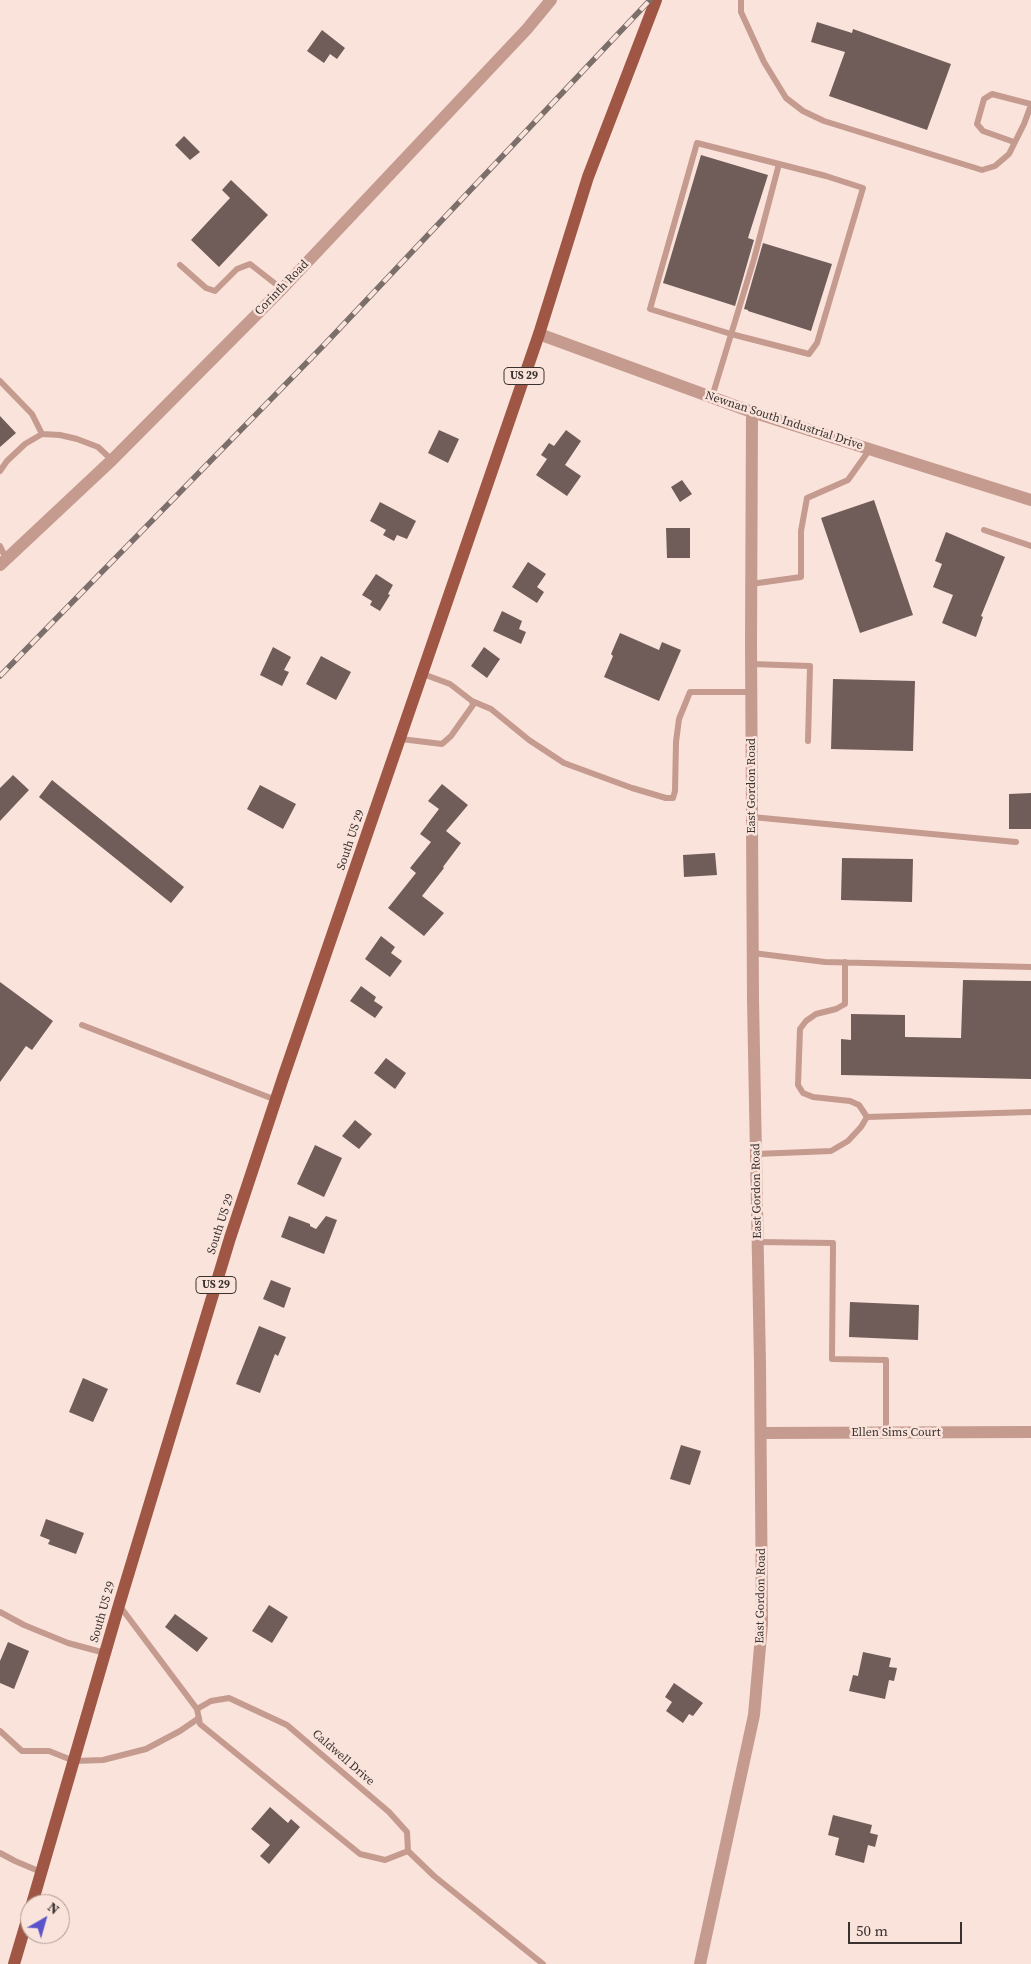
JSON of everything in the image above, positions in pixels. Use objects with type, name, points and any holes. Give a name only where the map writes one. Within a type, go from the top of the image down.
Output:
[{"type":"main road","name":"US 29","points":[[423,674],[539,334],[588,177],[656,0]]},
{"type":"main road","name":"South US 29","points":[[35,1894],[119,1605],[230,1238],[423,674]]},
{"type":"main road","points":[[14,1964],[20,1944]]},
{"type":"street","name":"Corinth Road","points":[[3,562],[112,460],[282,290],[527,29],[551,0]]},
{"type":"street","name":"Newnan South Industrial Drive","points":[[539,334],[752,412],[1031,500]]},
{"type":"street","name":"East Gordon Road","points":[[700,1964],[754,1715],[762,1624],[761,1433],[753,953],[751,692],[752,412]]},
{"type":"street","name":"Ellen Sims Court","points":[[761,1433],[1031,1432]]},
{"type":"lane","points":[[741,0],[741,12],[764,62],[786,98],[803,111],[824,121],[982,170],[996,166],[1009,154],[1031,105],[992,94],[984,99],[977,124],[983,131],[1014,142]]},
{"type":"lane","points":[[696,143],[780,164],[864,188],[817,343],[809,354],[731,334],[650,309],[696,143]]},
{"type":"lane","points":[[712,397],[754,259],[780,164]]},
{"type":"lane","points":[[180,265],[206,288],[215,291],[237,269],[250,264],[282,290]]},
{"type":"lane","points":[[0,381],[32,414],[42,434]]},
{"type":"lane","points":[[0,471],[7,461],[25,444],[42,434],[60,435],[77,439],[98,447],[112,460]]},
{"type":"lane","points":[[751,584],[801,577],[801,530],[807,498],[848,480],[870,449]]},
{"type":"lane","points":[[984,530],[1031,546]]},
{"type":"lane","points":[[0,546],[3,562]]},
{"type":"lane","points":[[751,664],[810,666],[808,741]]},
{"type":"lane","points":[[423,674],[450,684],[472,701],[491,709],[529,740],[564,763],[632,788],[666,798],[673,798],[675,791],[676,742],[679,718],[690,692],[751,692]]},
{"type":"lane","points":[[401,740],[442,744],[451,736],[473,705],[472,701]]},
{"type":"lane","points":[[752,817],[1016,842]]},
{"type":"lane","points":[[753,953],[824,962],[1031,967]]},
{"type":"lane","points":[[845,962],[845,1004],[836,1010],[816,1014],[806,1021],[800,1030],[798,1085],[804,1093],[813,1097],[850,1101],[859,1105],[867,1117]]},
{"type":"lane","points":[[82,1025],[276,1100]]},
{"type":"lane","points":[[867,1117],[1031,1112]]},
{"type":"lane","points":[[756,1154],[831,1151],[848,1141],[861,1127],[867,1117]]},
{"type":"lane","points":[[758,1242],[833,1243],[832,1358],[886,1360],[886,1433]]},
{"type":"lane","points":[[119,1605],[197,1709],[200,1724],[360,1854],[385,1860],[408,1852],[434,1876],[543,1964]]},
{"type":"lane","points":[[0,1612],[24,1625],[68,1643],[105,1653]]},
{"type":"lane","name":"Caldwell Drive","points":[[197,1709],[211,1701],[229,1698],[287,1725],[389,1812],[407,1832],[408,1852]]},
{"type":"lane","points":[[0,1731],[22,1750],[49,1751],[74,1761],[103,1760],[146,1749],[199,1718]]},
{"type":"lane","points":[[0,1853],[41,1872]]},
{"type":"building","points":[[817,22],[852,33],[853,29],[951,64],[927,130],[829,96],[845,52],[811,42]]},
{"type":"building","points":[[322,30],[345,48],[337,59],[330,54],[324,63],[307,51]]},
{"type":"building","points":[[184,136],[200,152],[190,160],[175,145]]},
{"type":"building","points":[[701,155],[768,175],[748,238],[754,240],[735,306],[663,283]]},
{"type":"building","points":[[231,180],[268,215],[219,267],[191,240],[230,198],[222,190]]},
{"type":"building","points":[[763,243],[832,264],[811,331],[744,309]]},
{"type":"building","points":[[0,416],[16,433],[0,447]]},
{"type":"building","points":[[439,430],[459,439],[448,463],[428,453]]},
{"type":"building","points":[[566,430],[581,441],[565,465],[581,476],[567,496],[536,475],[547,459],[541,455],[549,443],[554,446]]},
{"type":"building","points":[[682,480],[692,494],[680,502],[671,487]]},
{"type":"building","points":[[874,500],[913,615],[860,633],[821,518]]},
{"type":"building","points":[[380,502],[416,521],[407,539],[397,535],[394,541],[383,535],[386,530],[370,521]]},
{"type":"building","points":[[666,528],[690,528],[690,558],[667,558]]},
{"type":"building","points":[[946,532],[1005,557],[981,616],[983,617],[976,637],[942,623],[953,595],[933,587],[942,564],[935,561]]},
{"type":"building","points":[[528,562],[546,574],[537,587],[544,592],[537,603],[512,587]]},
{"type":"building","points":[[376,574],[393,585],[388,594],[390,595],[380,611],[370,605],[372,601],[362,595]]},
{"type":"building","points":[[502,611],[522,621],[519,629],[526,632],[521,644],[493,631]]},
{"type":"building","points":[[620,633],[659,650],[662,642],[681,650],[659,701],[604,677]]},
{"type":"building","points":[[273,647],[291,657],[284,670],[289,672],[282,686],[260,675]]},
{"type":"building","points":[[484,647],[500,659],[487,678],[471,666]]},
{"type":"building","points":[[321,656],[351,672],[336,700],[306,684]]},
{"type":"building","points":[[833,679],[915,681],[913,751],[831,749]]},
{"type":"building","points":[[13,775],[29,790],[0,821],[0,788]]},
{"type":"building","points":[[52,780],[184,887],[171,903],[39,797]]},
{"type":"building","points":[[442,784],[468,805],[446,831],[461,843],[422,896],[444,913],[424,936],[388,908],[416,873],[410,868],[431,842],[420,834],[439,809],[428,801]]},
{"type":"building","points":[[260,785],[296,804],[283,829],[247,809]]},
{"type":"building","points":[[1031,793],[1031,829],[1009,829],[1009,794]]},
{"type":"building","points":[[715,853],[717,875],[684,877],[683,855]]},
{"type":"building","points":[[842,858],[913,859],[912,902],[841,900]]},
{"type":"building","points":[[381,936],[395,947],[391,953],[402,961],[390,977],[365,959]]},
{"type":"building","points":[[963,980],[1031,981],[1031,1079],[841,1075],[841,1039],[851,1040],[851,1014],[905,1015],[905,1037],[961,1038]]},
{"type":"building","points":[[0,982],[53,1021],[32,1050],[26,1046],[0,1082]]},
{"type":"building","points":[[361,986],[376,997],[374,1001],[383,1007],[375,1018],[350,1001]]},
{"type":"building","points":[[386,1058],[406,1073],[395,1089],[374,1073]]},
{"type":"building","points":[[355,1120],[372,1134],[359,1149],[342,1136]]},
{"type":"building","points":[[315,1145],[342,1158],[324,1197],[297,1184]]},
{"type":"building","points":[[289,1216],[310,1224],[310,1226],[316,1229],[326,1216],[337,1220],[324,1254],[281,1237]]},
{"type":"building","points":[[271,1280],[291,1288],[284,1308],[263,1299]]},
{"type":"building","points":[[850,1302],[919,1305],[918,1340],[849,1337]]},
{"type":"building","points":[[259,1326],[286,1337],[278,1356],[275,1354],[260,1393],[236,1384]]},
{"type":"building","points":[[83,1378],[108,1389],[93,1422],[69,1412]]},
{"type":"building","points":[[681,1445],[701,1451],[690,1485],[670,1479]]},
{"type":"building","points":[[46,1519],[84,1533],[76,1554],[48,1544],[50,1540],[40,1536]]},
{"type":"building","points":[[269,1605],[288,1617],[272,1643],[252,1631]]},
{"type":"building","points":[[175,1614],[208,1638],[197,1652],[165,1627]]},
{"type":"building","points":[[8,1642],[29,1651],[14,1689],[0,1683],[0,1661]]},
{"type":"building","points":[[863,1652],[891,1658],[889,1667],[897,1668],[894,1681],[889,1680],[885,1699],[849,1691],[853,1675],[858,1676]]},
{"type":"building","points":[[674,1683],[703,1703],[693,1716],[689,1714],[683,1723],[666,1711],[672,1702],[665,1697]]},
{"type":"building","points":[[270,1807],[288,1823],[291,1819],[300,1827],[269,1864],[260,1856],[270,1845],[251,1829]]},
{"type":"building","points":[[833,1815],[872,1825],[870,1833],[878,1835],[875,1847],[868,1845],[864,1863],[835,1855],[839,1838],[828,1835]]},
{"type":"railway","points":[[0,676],[324,345],[650,0]]}]
